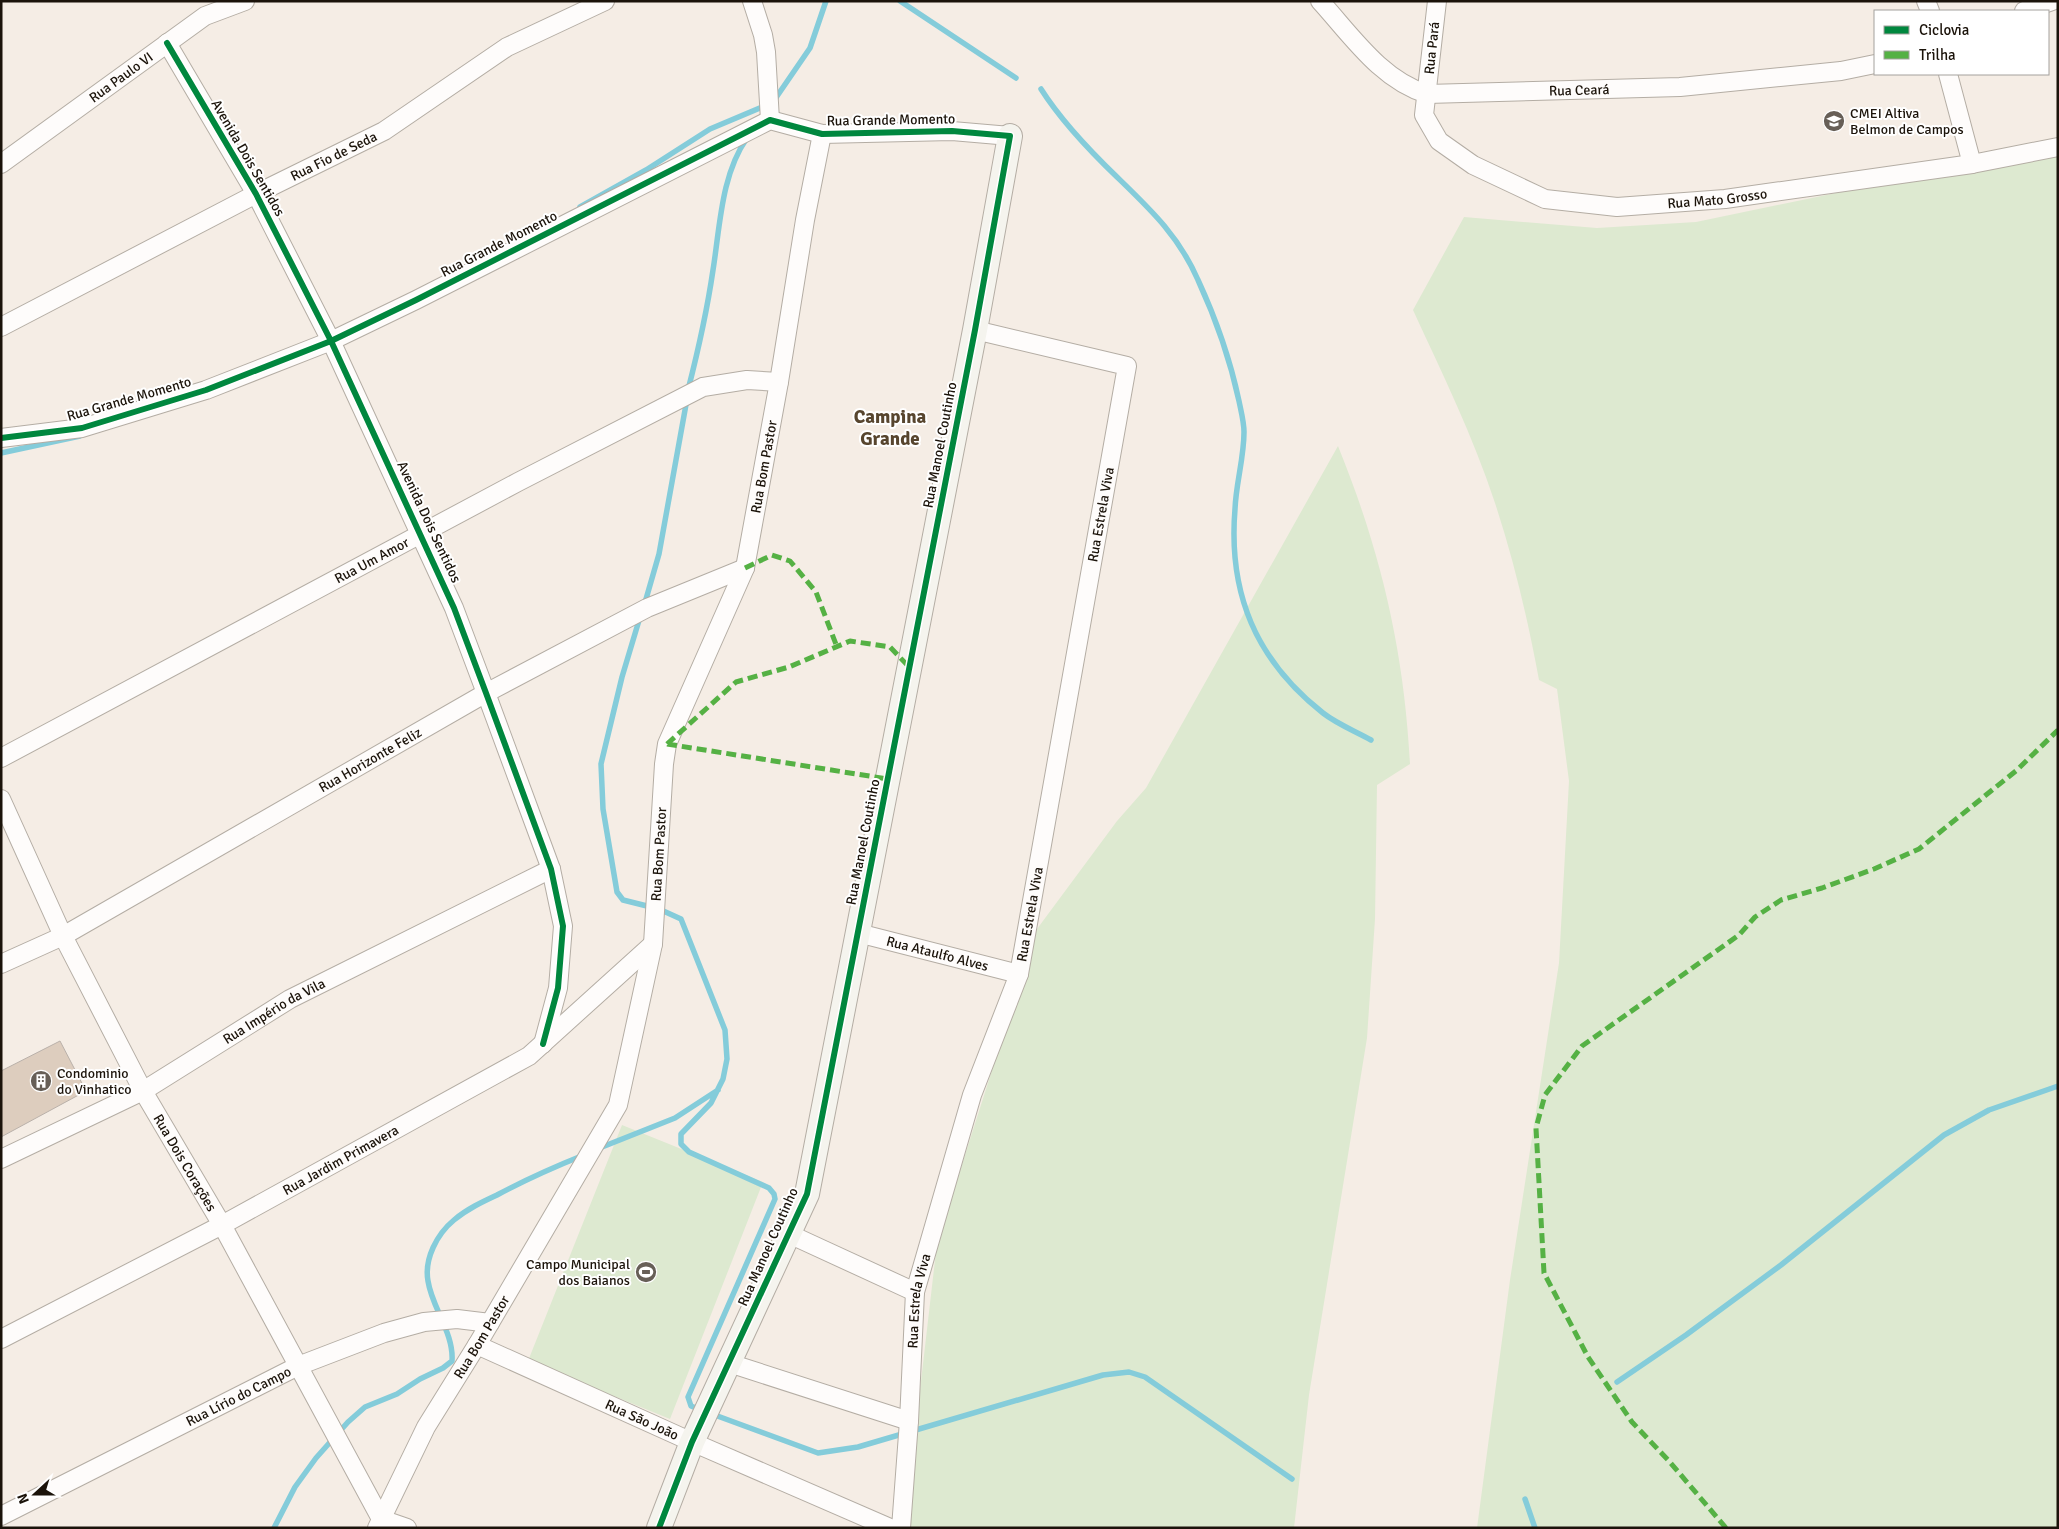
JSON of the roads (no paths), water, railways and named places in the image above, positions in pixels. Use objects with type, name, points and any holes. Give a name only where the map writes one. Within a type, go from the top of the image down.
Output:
[{"type":"street","name":"Rua Paulo VI","points":[[1,164],[205,16],[245,1]]},
{"type":"street","name":"Rua Fio de Seda","points":[[1,327],[256,194],[384,131],[507,47],[578,7],[605,1]]},
{"type":"street","points":[[752,1],[763,34],[766,52],[770,120]]},
{"type":"street","name":"Rua Ceará","points":[[1320,1],[1376,63],[1397,81],[1410,89],[1426,94],[1680,87],[1841,71],[1874,64]]},
{"type":"street","name":"Rua Pará","points":[[1426,94],[1437,1]]},
{"type":"street","points":[[2027,10],[2052,1]]},
{"type":"street","name":"Avenida Dois Sentidos","points":[[167,43],[256,194],[331,341],[454,608],[486,693],[551,869],[563,926],[558,988],[543,1044]]},
{"type":"street","points":[[1948,75],[1972,164]]},
{"type":"street","name":"Rua Mato Grosso","points":[[1426,94],[1424,115],[1439,141],[1473,165],[1545,199],[1617,207],[1725,199],[1972,164],[2058,147]]},
{"type":"street","name":"Rua Grande Momento","points":[[1,438],[82,428],[206,390],[331,341],[416,300],[770,120],[822,134],[952,130],[1010,136]]},
{"type":"street","name":"Rua Bom Pastor","points":[[379,1523],[426,1427],[477,1345],[618,1105],[653,944],[664,764],[667,744],[745,568],[779,382],[805,220],[822,134]]},
{"type":"street","name":"Rua Manoel Coutinho","points":[[659,1528],[692,1442],[807,1194],[975,330],[1010,136]]},
{"type":"street","name":"Rua Estrela Viva","points":[[901,1528],[916,1292],[972,1095],[1019,974],[1127,366],[975,330]]},
{"type":"street","name":"Rua Um Amor","points":[[1,758],[518,482],[704,387],[747,380],[779,382]]},
{"type":"street","name":"Rua Horizonte Feliz","points":[[1,964],[63,936],[486,693],[647,608],[745,568]]},
{"type":"street","name":"Rua Dois Corações","points":[[1,798],[63,936],[143,1091],[222,1225],[298,1366],[379,1523]]},
{"type":"street","name":"Rua Império da Vila","points":[[1,1159],[143,1091],[290,999],[551,869]]},
{"type":"street","name":"Rua Ataulfo Alves","points":[[858,933],[1019,974]]},
{"type":"street","name":"Rua Jardim Primavera","points":[[1,1339],[222,1225],[529,1056],[653,944]]},
{"type":"street","name":"Rua Manoel Coutinho","points":[[789,1234],[916,1292]]},
{"type":"street","name":"Rua Lírio do Campo","points":[[1,1516],[298,1366],[384,1333],[424,1322],[458,1319],[490,1323]]},
{"type":"street","name":"Rua São João","points":[[477,1345],[692,1442],[890,1528]]},
{"type":"street","points":[[729,1363],[909,1421]]},
{"type":"street","points":[[379,1523],[407,1528]]},
{"type":"waterway","points":[[773,102],[810,48],[826,1]]},
{"type":"waterway","points":[[900,1],[1016,78]]},
{"type":"waterway","points":[[1041,89],[1076,135],[1141,200],[1173,237],[1190,264],[1217,324],[1243,420],[1244,442],[1236,499],[1234,540],[1236,569],[1242,597],[1251,623],[1264,648],[1280,671],[1300,693],[1328,717],[1371,740]]},
{"type":"waterway","points":[[580,207],[646,170],[710,129],[767,105]]},
{"type":"waterway","points":[[688,390],[708,301],[723,202],[732,168],[747,138]]},
{"type":"waterway","points":[[644,606],[659,554],[687,399]]},
{"type":"waterway","points":[[1,453],[80,436]]},
{"type":"waterway","points":[[640,617],[622,677],[601,764],[603,809],[617,892],[623,900],[659,909],[681,919],[725,1030],[727,1059],[723,1079],[711,1103],[681,1134],[681,1144],[689,1152],[769,1188],[774,1194],[775,1199],[688,1397],[691,1406],[701,1410]]},
{"type":"waterway","points":[[1617,1382],[1686,1335],[1781,1265],[1944,1135],[1989,1110],[2058,1086]]},
{"type":"waterway","points":[[597,1149],[675,1118],[718,1090]]},
{"type":"waterway","points":[[274,1528],[295,1487],[316,1458],[348,1422],[365,1407],[397,1394],[452,1361],[450,1340],[430,1291],[427,1273],[430,1256],[442,1232],[464,1212],[475,1206],[529,1179],[584,1155]]},
{"type":"waterway","points":[[712,1414],[818,1453],[858,1447],[1103,1375],[1129,1372],[1145,1377],[1292,1479]]},
{"type":"waterway","points":[[1525,1499],[1535,1528]]},
{"type":"place","name":"CMEI Altiva Belmon de Campos","points":[[1834,121]]},
{"type":"place","name":"Condominio do Vinhatico","points":[[41,1081]]},
{"type":"place","name":"Campo Municipal dos Baianos","points":[[646,1272]]},
{"type":"district","name":"Campina Grande","points":[[890,428]]}]
